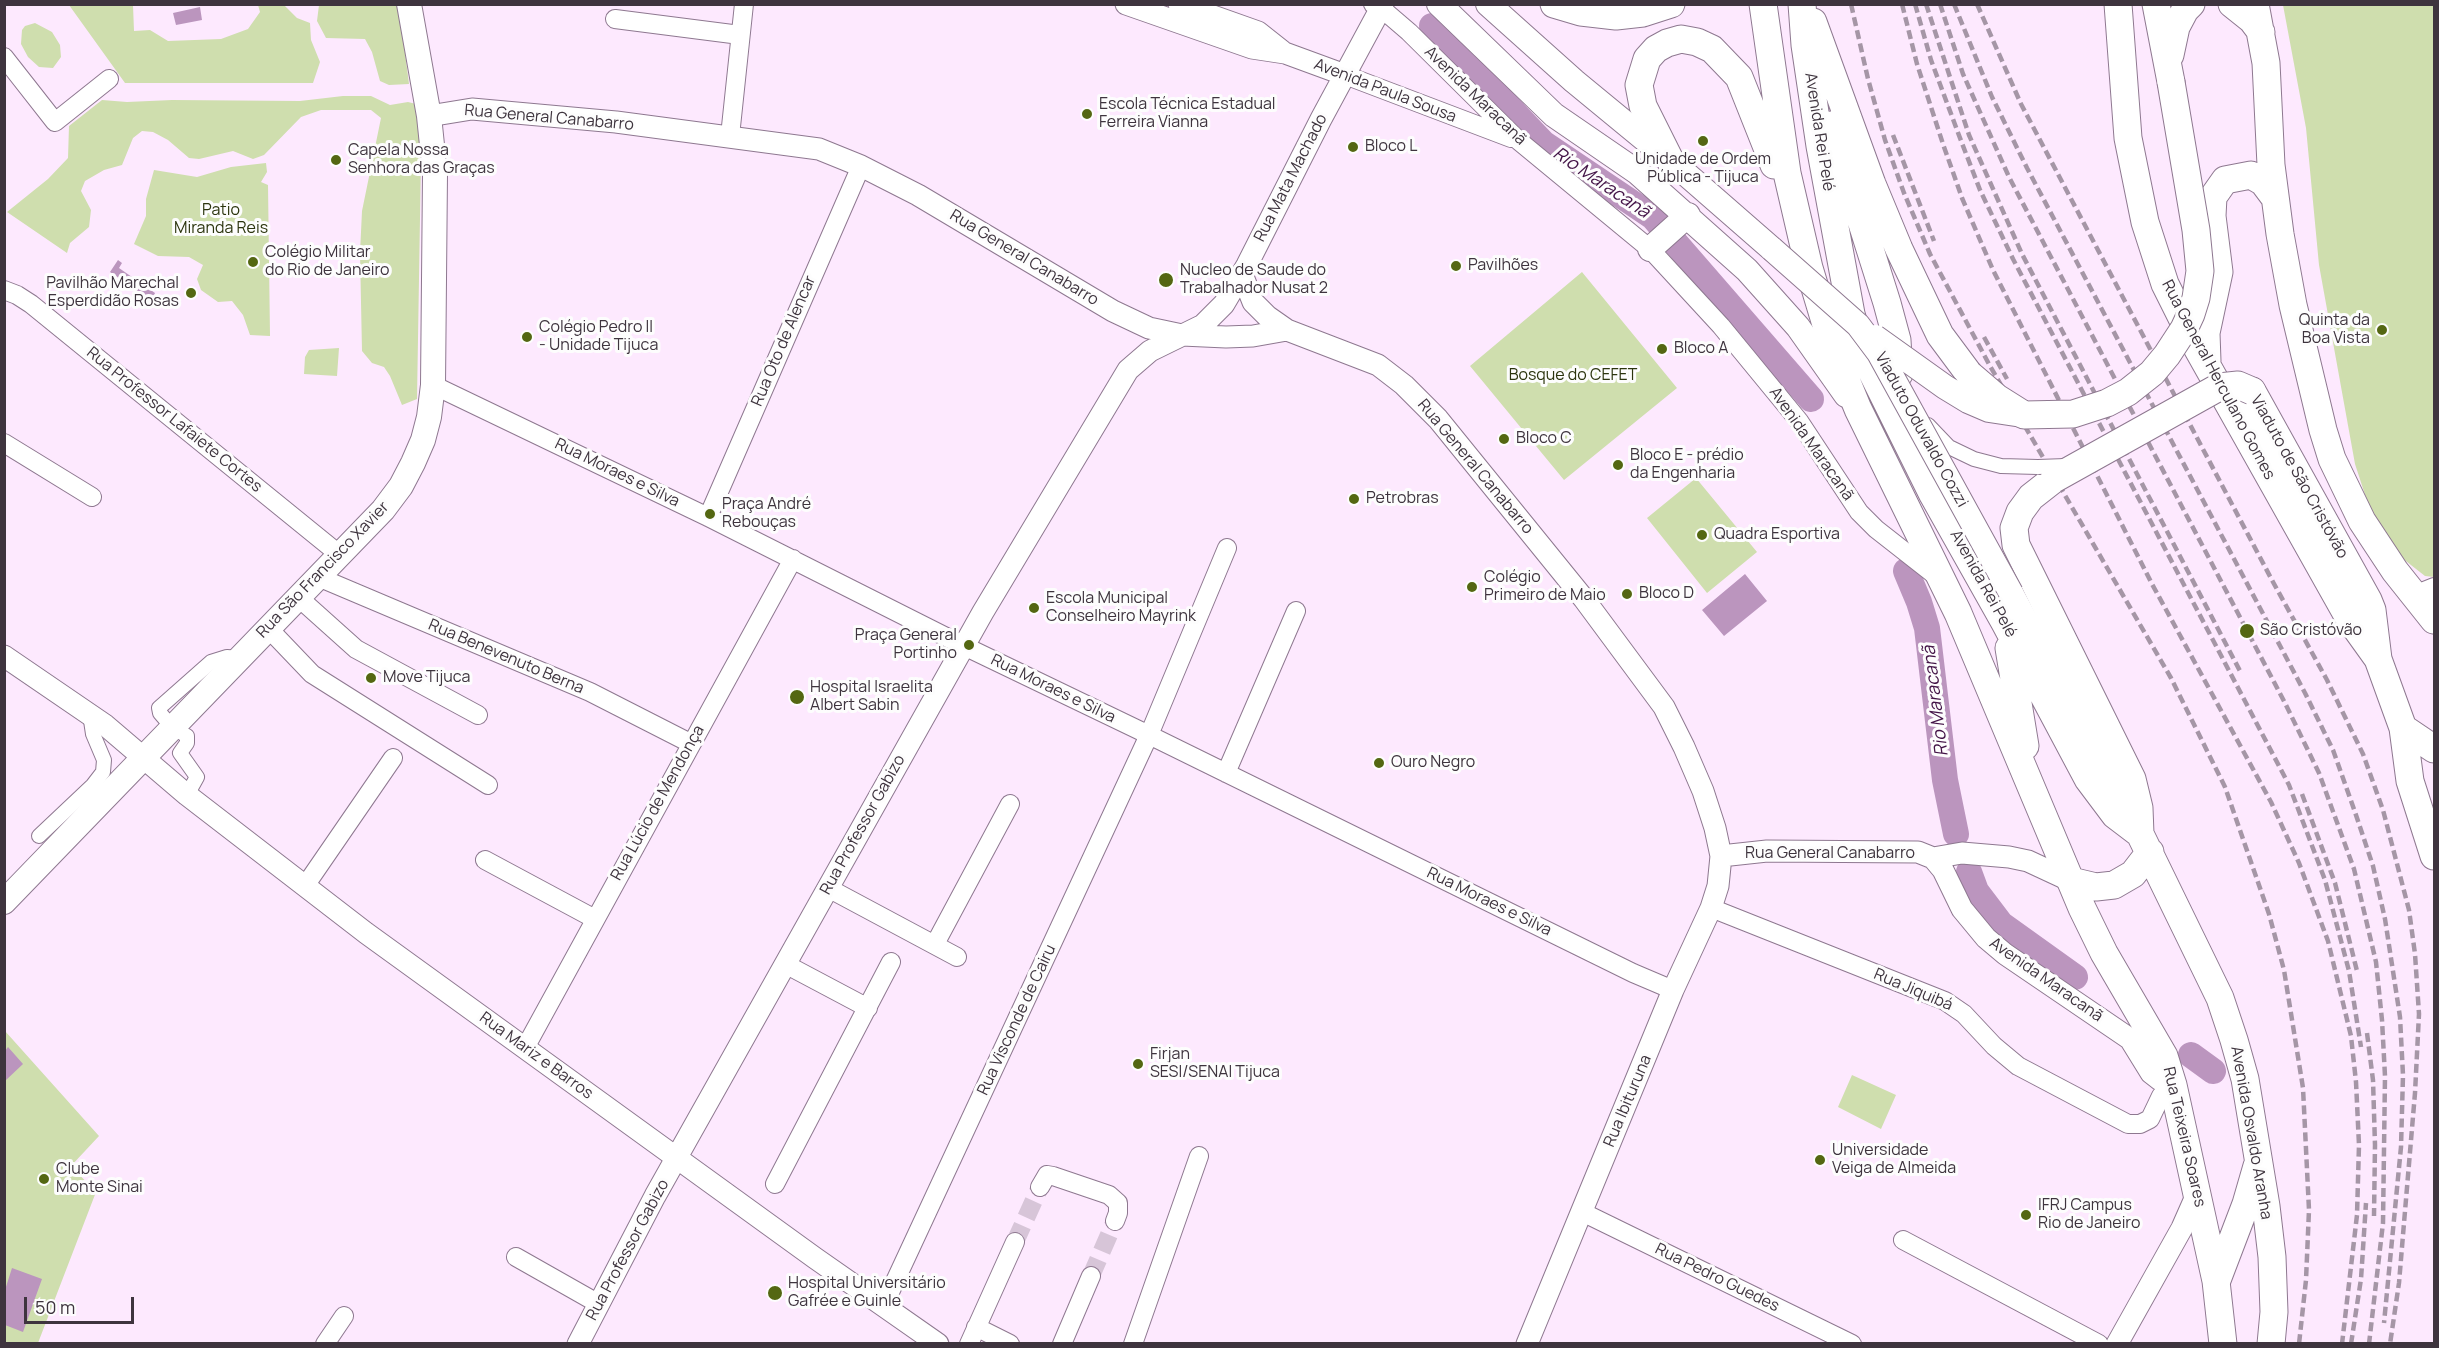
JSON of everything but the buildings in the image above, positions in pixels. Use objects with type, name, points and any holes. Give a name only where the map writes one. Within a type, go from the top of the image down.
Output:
[{"type":"main road","name":"Rua São Francisco Xavier","points":[[4,902],[383,510],[400,486],[423,440],[433,385],[435,174],[429,116],[410,4]]},
{"type":"main road","name":"Avenida Maracanã","points":[[1438,4],[1554,115],[1637,172],[1667,233],[1779,304],[1857,409]]},
{"type":"main road","name":"Viaduto Oduvaldo Cozzi","points":[[1488,4],[1574,81],[1670,160],[1858,325],[1904,395],[2145,843]]},
{"type":"main road","points":[[1554,4],[1581,12],[1616,16],[1643,13],[1671,4]]},
{"type":"main road","name":"Avenida Rei Pelé","points":[[1763,4],[1780,131],[1796,213],[1823,317],[1857,409],[1958,613],[2071,881]]},
{"type":"main road","points":[[1804,4],[1895,239],[1940,335],[1969,374],[1997,398],[2024,415]]},
{"type":"main road","name":"Avenida Rei Pelé","points":[[1804,4],[1805,45],[1820,146],[1854,325],[1862,352],[1933,495],[2005,623],[2088,779],[2115,814],[2145,843]]},
{"type":"main road","name":"Rua General Herculano Gomes","points":[[2118,4],[2128,138],[2145,222],[2165,284],[2350,620],[2378,659]]},
{"type":"main road","points":[[1858,325],[1961,397],[1989,410],[2024,415],[2073,414],[2107,403],[2128,392],[2152,373],[2184,329],[2196,298],[2199,261],[2196,230],[2156,4]]},
{"type":"main road","points":[[2169,75],[2176,27],[2191,4]]},
{"type":"main road","points":[[2232,4],[2252,20],[2261,32]]},
{"type":"main road","points":[[2255,4],[2266,63],[2275,198],[2295,315],[2313,393],[2332,459],[2362,521],[2395,571],[2424,591],[2434,621]]},
{"type":"main road","points":[[1670,160],[1643,106],[1639,85],[1647,59],[1661,46],[1681,39],[1697,42],[1712,49],[1732,69],[1746,90],[1796,213]]},
{"type":"main road","points":[[1805,45],[1897,340],[1901,432]]},
{"type":"main road","points":[[2207,363],[2206,333],[2219,272],[2212,216],[2213,197],[2225,180],[2251,175],[2263,182],[2275,198]]},
{"type":"main road","name":"Viaduto de São Cristóvão","points":[[2145,843],[2132,779],[2016,545],[2014,524],[2019,512],[2056,470],[2219,387],[2232,384],[2252,391],[2370,605],[2378,659]]},
{"type":"main road","points":[[2005,623],[2030,782]]},
{"type":"main road","points":[[2378,659],[2403,728],[2410,781],[2434,856]]},
{"type":"main road","points":[[2403,728],[2434,749]]},
{"type":"main road","points":[[2071,881],[2096,887],[2114,885],[2133,874],[2145,843]]},
{"type":"main road","name":"Avenida Osvaldo Aranha","points":[[2145,843],[2206,968],[2227,1017],[2245,1079],[2259,1158],[2272,1257],[2274,1312],[2271,1344]]},
{"type":"main road","name":"Rua Teixeira Soares","points":[[2071,881],[2104,953],[2160,1047],[2174,1085],[2216,1281],[2223,1344]]},
{"type":"main road","points":[[2216,1281],[2246,1204],[2259,1158]]},
{"type":"street","points":[[730,136],[744,4]]},
{"type":"street","name":"Avenida Paula Sousa","points":[[1179,4],[1258,33],[1285,53]]},
{"type":"street","name":"Avenida Paula Sousa","points":[[1127,5],[1252,48],[1285,53],[1519,141]]},
{"type":"street","name":"Avenida Maracanã","points":[[1379,6],[1409,32],[1519,141],[1667,233],[1721,326],[1799,421],[1859,512],[1876,530],[1942,581]]},
{"type":"street","name":"Rua Mata Machado","points":[[1182,335],[1203,325],[1214,315],[1242,274],[1379,6]]},
{"type":"street","points":[[615,19],[740,35]]},
{"type":"street","points":[[4,57],[55,122],[109,79]]},
{"type":"street","name":"Rua General Canabarro","points":[[429,116],[471,109],[616,122],[819,149],[861,166],[918,195],[1113,311],[1149,328],[1182,335],[1226,338],[1287,330],[1377,364],[1404,385],[1438,419],[1584,599],[1664,707],[1703,791],[1721,856],[1767,851],[1918,852],[1933,858],[1962,853],[2009,857],[2035,864],[2071,881]]},
{"type":"street","name":"Rua Oto de Alencar","points":[[708,517],[861,166]]},
{"type":"street","points":[[1242,274],[1253,302],[1266,316],[1287,330]]},
{"type":"street","name":"Rua Professor Lafaiete Cortes","points":[[4,290],[31,304],[340,555]]},
{"type":"street","name":"Rua Professor Gabizo","points":[[578,1344],[677,1158],[964,646],[1128,370],[1150,351],[1182,335]]},
{"type":"street","points":[[1899,384],[1935,434],[1958,452],[2001,466],[2056,470]]},
{"type":"street","name":"Rua Moraes e Silva","points":[[433,385],[708,517],[964,646],[1633,973],[1673,990]]},
{"type":"street","points":[[4,443],[92,497]]},
{"type":"street","name":"Rua Visconde de Cairu","points":[[884,1305],[1149,735],[1227,548]]},
{"type":"street","name":"Rua Lúcio de Mendonça","points":[[525,1048],[690,743],[793,559]]},
{"type":"street","name":"Rua Benevenuto Berna","points":[[318,577],[590,692],[690,743]]},
{"type":"street","points":[[298,597],[356,649],[478,715]]},
{"type":"street","points":[[1226,773],[1296,611]]},
{"type":"street","points":[[268,628],[312,674],[488,785]]},
{"type":"street","name":"Rua Mariz e Barros","points":[[4,656],[90,714],[187,795],[305,886],[677,1158],[938,1344]]},
{"type":"street","points":[[39,836],[103,772],[104,760],[93,734],[90,714]]},
{"type":"street","points":[[172,727],[187,736],[187,743],[180,753],[197,777],[187,795]]},
{"type":"street","points":[[305,886],[393,758]]},
{"type":"street","points":[[935,944],[1010,804]]},
{"type":"street","name":"Rua Ibituruna","points":[[1527,1344],[1673,990],[1711,908],[1718,886],[1721,856]]},
{"type":"street","name":"Avenida Maracanã","points":[[1933,858],[1943,870],[1962,909],[1986,938],[2005,954],[2130,1038],[2155,1077],[2174,1085]]},
{"type":"street","points":[[485,860],[595,919]]},
{"type":"street","points":[[828,888],[957,957]]},
{"type":"street","name":"Rua Jiquibá","points":[[1711,908],[1944,1001],[1964,1014],[1994,1046],[2018,1066],[2128,1124],[2144,1123],[2150,1119],[2161,1096],[2174,1085]]},
{"type":"street","points":[[775,1184],[891,962]]},
{"type":"street","points":[[785,964],[868,1008]]},
{"type":"street","points":[[2142,1058],[2156,1110]]},
{"type":"street","points":[[1133,1344],[1199,1156]]},
{"type":"street","points":[[1040,1187],[1047,1175],[1109,1195],[1118,1203],[1119,1214],[1115,1221]]},
{"type":"street","points":[[2116,1344],[2182,1228],[2197,1194]]},
{"type":"street","name":"Rua Pedro Guedes","points":[[1582,1212],[1852,1344]]},
{"type":"street","points":[[1903,1240],[2099,1344]]},
{"type":"street","points":[[1010,1344],[972,1335],[1015,1242]]},
{"type":"street","points":[[516,1257],[598,1304]]},
{"type":"street","points":[[1062,1344],[1091,1276]]},
{"type":"street","points":[[325,1344],[344,1316]]},
{"type":"green space","points":[[69,5],[133,5],[134,31],[150,30],[168,41],[221,39],[248,29],[260,12],[258,5],[284,5],[297,18],[310,23],[311,40],[320,62],[313,83],[125,83]]},
{"type":"green space","points":[[319,5],[399,5],[409,84],[389,85],[380,81],[372,52],[365,39],[326,38],[317,21]]},
{"type":"green space","name":"Quinta da Boa Vista","points":[[2283,5],[2434,5],[2434,577],[2425,576],[2402,558],[2369,507],[2355,464],[2319,265],[2306,128]]},
{"type":"green space","points":[[35,23],[52,32],[60,45],[61,57],[53,68],[39,67],[28,57],[21,44],[22,30],[25,26]]},
{"type":"green space","points":[[343,96],[371,96],[390,105],[408,102],[416,104],[421,158],[417,399],[402,405],[384,367],[372,363],[362,351],[360,253],[362,211],[381,118],[371,110],[321,110],[301,117],[264,155],[253,159],[233,151],[199,159],[189,158],[168,140],[153,132],[142,131],[133,138],[122,165],[104,170],[85,181],[81,191],[91,210],[89,227],[70,243],[67,253],[7,212],[48,179],[68,158],[69,126],[102,100],[127,102],[300,101]]},
{"type":"green space","name":"Patio Miranda Reis","points":[[266,163],[267,172],[261,182],[268,185],[270,336],[250,335],[243,315],[232,301],[218,302],[201,290],[197,279],[203,265],[189,257],[158,256],[134,244],[146,216],[146,199],[154,170],[197,177],[231,167]]},
{"type":"green space","name":"Bosque do CEFET","points":[[1582,272],[1677,388],[1564,480],[1470,366]]},
{"type":"green space","points":[[339,348],[337,376],[304,374],[305,357],[309,350]]},
{"type":"green space","name":"Quadra Esportiva","points":[[1696,478],[1757,552],[1707,593],[1647,518]]},
{"type":"green space","name":"Clube Monte Sinai","points":[[5,1031],[99,1136],[71,1166],[96,1192],[38,1343],[5,1343]]},
{"type":"green space","points":[[1852,1075],[1896,1095],[1881,1129],[1838,1107]]},
{"type":"shaded area","points":[[200,7],[202,20],[176,25],[173,13]]},
{"type":"shaded area","points":[[118,260],[122,263],[119,268],[155,293],[152,301],[110,272]]},
{"type":"shaded area","points":[[1745,574],[1767,601],[1724,636],[1702,610]]},
{"type":"shaded area","points":[[8,1047],[23,1064],[5,1081],[5,1051]]},
{"type":"shaded area","points":[[12,1268],[42,1279],[23,1332],[5,1325],[5,1290]]},
{"type":"waterway","name":"Rio Maracanã","points":[[1432,26],[1543,143],[1653,217],[1811,399]]},
{"type":"waterway","name":"Rio Maracanã","points":[[1906,571],[1927,628],[1945,780],[1956,834]]},
{"type":"waterway","name":"Rio Maracanã","points":[[1969,872],[1976,891],[2001,924],[2075,977]]},
{"type":"waterway","name":"Rio Maracanã","points":[[2191,1055],[2213,1071]]},
{"type":"tunnel","points":[[1015,1242],[1040,1187]]},
{"type":"tunnel","points":[[1091,1276],[1115,1221]]},
{"type":"railway","points":[[1851,4],[1885,140],[1930,254],[1990,366],[2171,678],[2225,787],[2269,914],[2284,970],[2303,1088],[2309,1210],[2306,1280],[2299,1344]]},
{"type":"railway","points":[[1902,4],[1917,64],[1943,144],[1962,198],[1993,270],[2152,584],[2271,802],[2299,863],[2328,941],[2351,1036],[2359,1145],[2357,1215],[2342,1344]]},
{"type":"railway","points":[[1915,4],[1931,60],[1960,138],[1980,190],[2013,259],[2289,785],[2325,880],[2349,971],[2361,1047]]},
{"type":"railway","points":[[1926,4],[1969,135],[2022,254],[2240,671]]},
{"type":"railway","points":[[1940,4],[1963,74],[2009,177],[2285,703],[2319,773],[2354,869],[2376,962],[2385,1076],[2383,1223],[2369,1344]]},
{"type":"railway","points":[[1954,4],[1992,97],[2027,168],[2333,750],[2373,866],[2385,919],[2400,1017],[2403,1075],[2401,1147],[2384,1323]]},
{"type":"railway","points":[[1977,4],[2021,104],[2327,680],[2363,754],[2383,810],[2409,910],[2419,1014],[2415,1093],[2399,1283],[2390,1344]]},
{"type":"railway","points":[[1893,135],[1934,241]]},
{"type":"railway","points":[[1984,337],[2007,379]]},
{"type":"railway","points":[[2302,794],[2335,883],[2357,971]]},
{"type":"railway","points":[[2367,1033],[2373,1080],[2374,1216]]},
{"type":"railway","points":[[2351,1344],[2361,1279],[2366,1203]]},
{"type":"place","name":"Escola Técnica Estadual Ferreira Vianna","points":[[1087,114]]},
{"type":"place","name":"Unidade de Ordem Pública - Tijuca","points":[[1703,141]]},
{"type":"place","name":"Bloco L","points":[[1353,147]]},
{"type":"place","name":"Capela Nossa Senhora das Graças","points":[[336,160]]},
{"type":"place","name":"Colégio Militar do Rio de Janeiro","points":[[253,262]]},
{"type":"place","name":"Pavilhões","points":[[1456,266]]},
{"type":"place","name":"Nucleo de Saude do Trabalhador Nusat 2","points":[[1166,280]]},
{"type":"place","name":"Pavilhão Marechal Esperdidão Rosas","points":[[191,293]]},
{"type":"place","name":"Quinta da Boa Vista","points":[[2382,330]]},
{"type":"place","name":"Colégio Pedro II - Unidade Tijuca","points":[[527,337]]},
{"type":"place","name":"Bloco A","points":[[1662,349]]},
{"type":"place","name":"Bloco C","points":[[1504,439]]},
{"type":"place","name":"Bloco E - prédio da Engenharia","points":[[1618,465]]},
{"type":"place","name":"Petrobras","points":[[1354,499]]},
{"type":"place","name":"Praça André Rebouças","points":[[710,514]]},
{"type":"place","name":"Quadra Esportiva","points":[[1702,535]]},
{"type":"place","name":"Colégio Primeiro de Maio","points":[[1472,587]]},
{"type":"place","name":"Bloco D","points":[[1627,594]]},
{"type":"place","name":"Escola Municipal Conselheiro Mayrink","points":[[1034,608]]},
{"type":"place","name":"São Cristóvão","points":[[2247,631]]},
{"type":"place","name":"Praça General Portinho","points":[[969,645]]},
{"type":"place","name":"Move Tijuca","points":[[371,678]]},
{"type":"place","name":"Hospital Israelita Albert Sabin","points":[[797,697]]},
{"type":"place","name":"Ouro Negro","points":[[1379,763]]},
{"type":"place","name":"Firjan SESI/SENAI Tijuca","points":[[1138,1064]]},
{"type":"place","name":"Universidade Veiga de Almeida","points":[[1820,1160]]},
{"type":"place","name":"Clube Monte Sinai","points":[[44,1179]]},
{"type":"place","name":"IFRJ Campus Rio de Janeiro","points":[[2026,1215]]},
{"type":"place","name":"Hospital Universitário Gafrée e Guinle","points":[[775,1293]]}]
